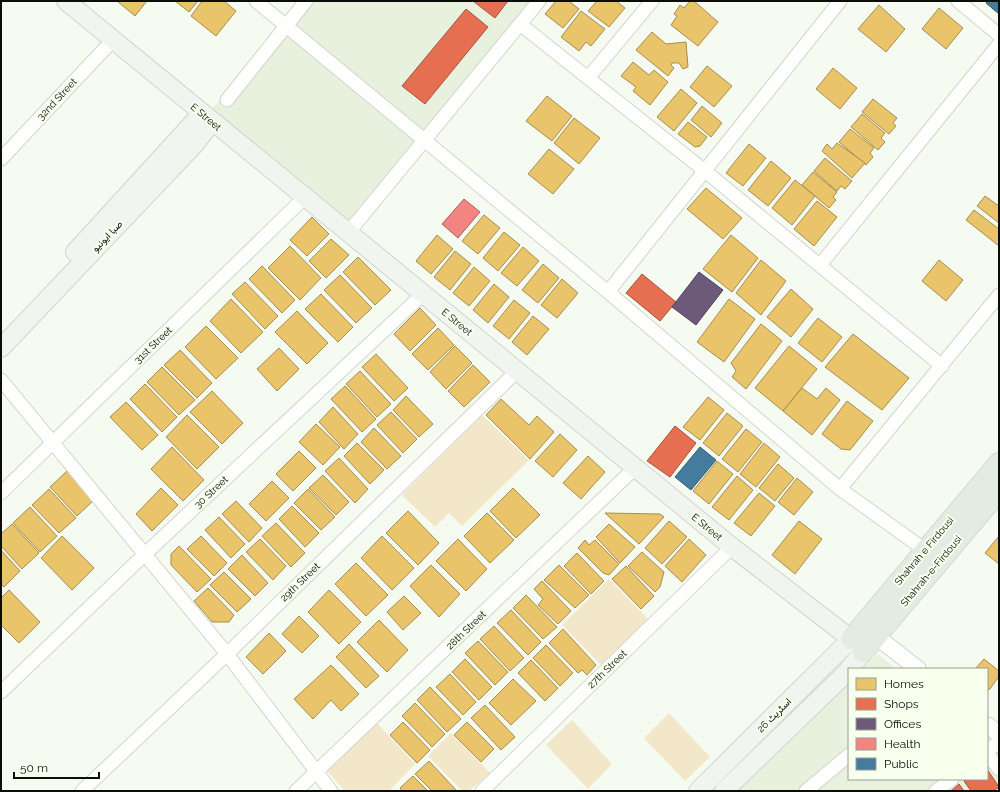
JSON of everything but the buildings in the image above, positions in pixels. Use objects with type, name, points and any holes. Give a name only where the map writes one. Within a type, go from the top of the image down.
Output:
[{"type":"main road","name":"E Street","points":[[66,1],[635,468],[857,646]]},
{"type":"main road","name":"صبا ایونیو","points":[[1,332],[207,118]]},
{"type":"main road","name":"صبا ایونیو","points":[[1,348],[194,145],[207,118]]},
{"type":"main road","name":"Shahrah e Firdousi","points":[[857,646],[925,550],[999,463]]},
{"type":"main road","name":"Shahrah-e-Firdousi","points":[[857,646],[877,636],[999,491]]},
{"type":"main road","name":"اسٹریٹ 26","points":[[698,791],[857,646]]},
{"type":"main road","name":"اسٹریٹ 26","points":[[724,791],[844,675],[857,646]]},
{"type":"street","points":[[256,1],[608,292],[840,489],[925,550]]},
{"type":"street","points":[[226,100],[306,1]]},
{"type":"street","points":[[348,233],[539,1]]},
{"type":"street","points":[[588,78],[652,1]]},
{"type":"street","points":[[608,292],[840,1]]},
{"type":"street","points":[[958,1],[999,35]]},
{"type":"street","points":[[520,24],[705,170],[942,366]]},
{"type":"street","name":"32nd Street","points":[[1,159],[113,40]]},
{"type":"street","points":[[820,265],[999,44]]},
{"type":"street","name":"31st Street","points":[[1,493],[305,197]]},
{"type":"street","name":"30 Street","points":[[1,692],[144,555],[423,294]]},
{"type":"street","points":[[840,489],[999,295]]},
{"type":"street","name":"29th Street","points":[[82,791],[227,654],[517,371]]},
{"type":"street","points":[[1,380],[227,654],[331,791]]},
{"type":"street","name":"28th Street","points":[[296,791],[635,468]]},
{"type":"street","name":"27th Street","points":[[482,791],[732,547]]},
{"type":"street","points":[[877,636],[917,668]]},
{"type":"street","points":[[988,726],[999,734]]},
{"type":"street","points":[[988,751],[999,742]]},
{"type":"street","points":[[988,754],[999,770]]},
{"type":"street","points":[[806,791],[848,756]]},
{"type":"street","points":[[936,791],[951,780]]},
{"type":"shaded area","points":[[306,1],[539,1],[348,233],[206,116]]},
{"type":"shaded area","points":[[482,415],[529,460],[462,526],[449,513],[435,527],[402,495]]},
{"type":"shaded area","points":[[609,579],[648,619],[601,665],[562,625]]},
{"type":"shaded area","points":[[878,654],[895,668],[862,668]]},
{"type":"shaded area","points":[[848,680],[848,780],[988,780],[988,742],[999,750],[999,791],[727,791]]},
{"type":"shaded area","points":[[669,713],[710,757],[685,781],[644,738]]},
{"type":"shaded area","points":[[572,720],[612,764],[588,789],[546,745]]},
{"type":"shaded area","points":[[377,723],[415,764],[389,791],[345,791],[327,771]]},
{"type":"shaded area","points":[[451,733],[490,773],[469,791],[462,791],[428,756]]}]
